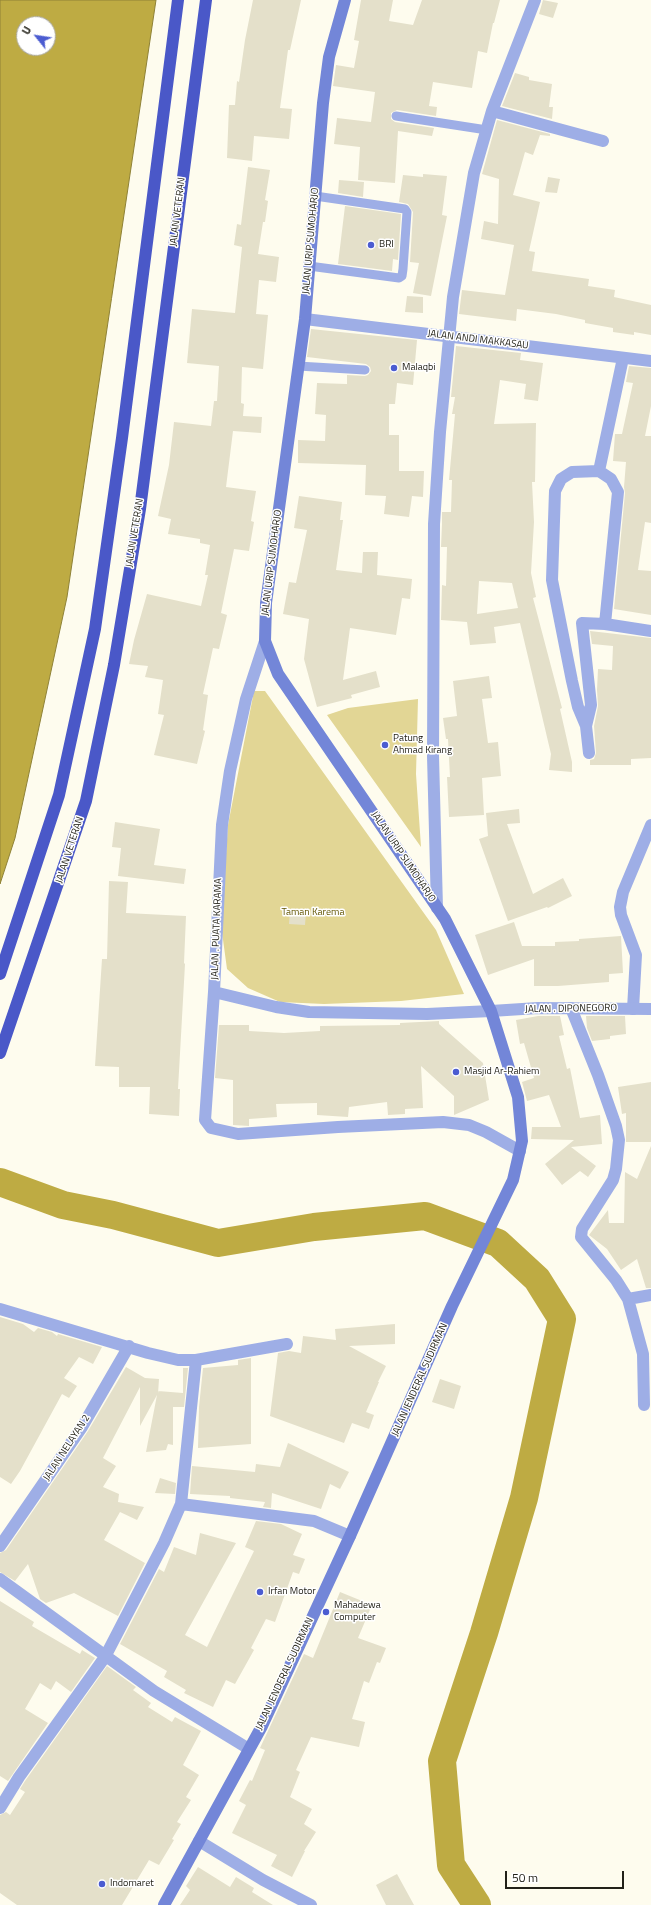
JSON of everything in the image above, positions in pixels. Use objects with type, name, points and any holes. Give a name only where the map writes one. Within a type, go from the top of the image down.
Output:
[{"type":"highway","points":[[0,974],[59,795],[95,629],[122,438],[178,0]]},
{"type":"highway","name":"JALAN VETERAN","points":[[0,1053],[86,801],[114,665],[140,509],[206,0]]},
{"type":"main road","name":"JALAN URIP SUMOHARJO","points":[[344,0],[329,56],[323,103],[304,319],[266,603],[265,641],[278,674],[445,919],[491,1011],[518,1097],[522,1141],[513,1180]]},
{"type":"main road","name":"JALAN JENDERAL SUDIRMAN","points":[[164,1905],[248,1749],[262,1726],[350,1536],[452,1306],[513,1180]]},
{"type":"street","points":[[438,908],[433,756],[434,524],[440,432],[453,297],[474,173],[492,111],[535,0]]},
{"type":"street","points":[[492,111],[603,141]]},
{"type":"street","name":"JALAN ANDI MAKKASAU","points":[[304,319],[651,361]]},
{"type":"street","points":[[599,471],[623,358]]},
{"type":"street","points":[[586,726],[578,707],[552,580],[555,491],[561,479],[572,472],[599,471],[611,479],[618,492],[605,624]]},
{"type":"street","points":[[562,627],[582,623],[605,624],[651,631]]},
{"type":"street","points":[[582,623],[591,705],[586,726],[588,753]]},
{"type":"street","name":"JALAN . PUATA KARAMA","points":[[265,641],[246,699],[230,771],[222,825],[214,992],[276,1007],[309,1012],[427,1014],[491,1011]]},
{"type":"street","points":[[633,1009],[636,955],[621,915],[620,907],[623,892],[651,825]]},
{"type":"street","points":[[214,992],[205,1120],[211,1128],[238,1134],[338,1126],[444,1122],[469,1126],[486,1132],[520,1151]]},
{"type":"street","points":[[570,1008],[598,1075],[616,1126],[619,1140],[617,1162],[613,1180],[582,1229],[581,1237],[628,1299],[643,1354],[644,1405]]},
{"type":"street","name":"JALAN . DIPONEGORO","points":[[491,1011],[570,1008],[651,1009]]},
{"type":"street","points":[[628,1299],[651,1295]]},
{"type":"street","points":[[0,1309],[129,1346],[148,1353],[178,1360],[196,1360],[287,1344]]},
{"type":"street","name":"JALAN NELAYAN 2","points":[[0,1546],[82,1427],[129,1346]]},
{"type":"street","points":[[0,1808],[19,1777],[105,1657],[160,1550],[181,1504],[196,1360]]},
{"type":"street","points":[[181,1504],[314,1521],[350,1536]]},
{"type":"street","points":[[0,1579],[105,1657],[154,1691],[248,1749]]},
{"type":"street","points":[[199,1841],[263,1880],[311,1905]]},
{"type":"lane","points":[[396,116],[487,130]]},
{"type":"lane","points":[[309,266],[399,278],[402,276],[403,269],[407,212],[405,209],[315,196]]},
{"type":"lane","points":[[298,366],[365,370]]},
{"type":"green space","name":"Taman Karema","points":[[254,691],[265,691],[436,930],[464,994],[401,1001],[324,1004],[280,1002],[248,988],[227,969],[221,925],[228,825]]},
{"type":"green space","points":[[418,699],[416,774],[421,847],[327,715],[348,708]]},
{"type":"shaded area","points":[[0,0],[156,0],[67,597],[15,838],[0,884]]},
{"type":"building","points":[[253,0],[301,0],[290,50],[288,50],[280,108],[292,109],[289,139],[254,136],[252,161],[227,158],[229,105],[235,105],[237,81],[239,82]]},
{"type":"building","points":[[361,0],[393,0],[389,21],[413,25],[422,0],[500,0],[493,23],[487,53],[478,51],[472,88],[433,82],[429,106],[437,107],[436,116],[397,110],[391,113],[391,119],[395,122],[434,128],[432,136],[398,131],[395,183],[358,180],[360,147],[334,144],[337,118],[371,122],[375,92],[333,86],[336,65],[354,68],[359,41],[354,40]]},
{"type":"building","points":[[543,0],[558,3],[553,18],[539,14]]},
{"type":"building","points":[[515,73],[529,77],[529,80],[552,84],[549,107],[553,107],[552,119],[502,106]]},
{"type":"building","points":[[497,120],[550,134],[550,136],[540,135],[533,155],[525,152],[513,195],[540,202],[529,251],[535,252],[532,271],[589,279],[588,286],[615,290],[614,297],[651,305],[651,335],[634,332],[634,335],[613,332],[613,328],[585,323],[585,320],[556,314],[517,309],[516,321],[459,314],[462,290],[505,295],[514,245],[481,239],[484,221],[498,224],[499,179],[482,174]]},
{"type":"building","points":[[248,167],[270,170],[265,200],[268,201],[265,222],[263,222],[258,254],[279,257],[276,282],[259,280],[256,314],[268,315],[263,369],[242,367],[241,403],[244,404],[243,416],[262,417],[261,433],[233,431],[226,487],[256,491],[251,521],[254,522],[249,551],[234,549],[221,613],[227,615],[219,649],[213,648],[203,694],[208,695],[203,730],[205,731],[197,764],[154,755],[164,715],[158,714],[163,680],[145,677],[148,666],[129,664],[147,594],[201,606],[208,575],[205,575],[210,545],[200,543],[200,539],[168,534],[171,519],[158,516],[169,465],[174,422],[211,426],[214,401],[217,401],[219,366],[187,363],[192,309],[235,313],[242,247],[234,245],[237,224],[241,225]]},
{"type":"building","points":[[423,174],[447,176],[442,215],[447,216],[431,296],[413,293],[419,263],[410,262],[413,212],[408,204],[399,202],[403,175],[423,177]]},
{"type":"building","points":[[548,177],[560,179],[557,193],[545,192]]},
{"type":"building","points":[[339,180],[364,182],[363,197],[338,193]]},
{"type":"building","points":[[345,206],[401,214],[398,260],[393,259],[392,271],[338,264]]},
{"type":"building","points":[[407,296],[423,297],[423,313],[405,312]]},
{"type":"building","points":[[311,329],[417,340],[413,385],[397,383],[395,404],[389,404],[389,435],[399,435],[399,471],[424,471],[423,497],[412,496],[409,517],[384,514],[386,496],[365,495],[366,465],[298,463],[298,440],[325,441],[326,415],[315,414],[317,383],[347,384],[347,375],[365,376],[371,371],[370,367],[366,364],[307,357]]},
{"type":"building","points":[[456,346],[521,353],[520,360],[543,363],[538,401],[524,399],[526,384],[500,380],[494,424],[536,423],[535,482],[532,482],[534,522],[531,573],[536,597],[533,598],[562,708],[560,709],[572,762],[572,772],[549,770],[551,754],[520,623],[494,627],[496,643],[470,645],[467,622],[441,620],[442,585],[446,586],[447,547],[441,547],[442,512],[451,512],[452,480],[449,480],[455,414],[452,414],[455,397],[451,397]],"holes":[[[479,581],[512,583],[518,608],[477,614]]]},
{"type":"building","points":[[629,366],[651,368],[651,406],[645,436],[651,436],[651,523],[645,522],[638,570],[651,571],[651,615],[614,609],[625,493],[626,462],[613,461],[615,434],[622,434],[633,383],[626,382]]},
{"type":"building","points":[[299,496],[342,502],[340,520],[343,520],[336,570],[362,573],[363,552],[378,552],[377,575],[412,579],[410,599],[402,598],[396,635],[350,628],[343,680],[376,671],[380,687],[351,695],[352,698],[317,707],[304,659],[309,619],[283,614],[289,582],[296,583],[307,530],[294,528]]},
{"type":"building","points":[[590,631],[651,638],[651,758],[631,759],[631,765],[590,765],[590,760],[594,759],[596,753],[594,726],[598,706],[598,669],[612,670],[613,646],[592,644]]},
{"type":"building","points":[[489,676],[492,698],[482,699],[488,743],[498,742],[501,776],[482,778],[484,815],[449,817],[447,777],[450,777],[448,739],[446,739],[443,718],[457,716],[453,681]]},
{"type":"building","points":[[519,809],[520,823],[507,824],[533,894],[563,878],[572,896],[548,908],[547,907],[508,921],[479,839],[488,836],[486,813]]},
{"type":"building","points":[[115,822],[160,829],[154,865],[186,869],[184,884],[118,876],[121,848],[112,847]]},
{"type":"building","points":[[109,881],[128,882],[126,913],[186,916],[185,964],[178,1089],[180,1089],[179,1116],[149,1114],[150,1087],[119,1087],[119,1067],[95,1066],[102,959],[107,959]]},
{"type":"building","points":[[290,911],[306,912],[305,925],[289,924]]},
{"type":"building","points":[[514,922],[522,946],[555,946],[555,942],[621,936],[623,973],[609,974],[609,982],[558,986],[534,986],[534,959],[488,975],[475,935]]},
{"type":"building","points":[[538,1016],[560,1016],[564,1035],[559,1036],[567,1069],[570,1068],[580,1118],[600,1115],[602,1144],[571,1147],[596,1166],[588,1177],[580,1171],[562,1185],[545,1164],[574,1140],[531,1139],[532,1127],[561,1127],[549,1095],[527,1101],[522,1082],[534,1078],[524,1043],[520,1044],[516,1020]]},
{"type":"building","points":[[586,1016],[625,1016],[626,1034],[610,1036],[610,1039],[592,1041],[587,1028]]},
{"type":"building","points":[[439,1021],[439,1024],[483,1063],[489,1100],[454,1115],[454,1096],[421,1066],[423,1108],[405,1109],[405,1114],[388,1115],[387,1102],[349,1107],[348,1117],[317,1115],[317,1103],[276,1104],[277,1117],[249,1119],[249,1126],[233,1125],[233,1080],[215,1078],[219,1025],[249,1025],[249,1031],[284,1033],[320,1031],[320,1026],[400,1025],[400,1023]]},
{"type":"building","points":[[651,1082],[651,1142],[626,1142],[626,1113],[622,1114],[618,1087]]},
{"type":"building","points":[[651,1146],[651,1288],[646,1288],[637,1259],[621,1270],[607,1249],[589,1235],[608,1210],[609,1223],[624,1223],[625,1172],[637,1179]]},
{"type":"building","points":[[0,1317],[23,1324],[34,1332],[38,1328],[52,1332],[57,1336],[58,1334],[102,1347],[93,1364],[79,1357],[64,1378],[77,1386],[69,1398],[62,1394],[20,1471],[11,1484],[0,1477]]},
{"type":"building","points":[[395,1324],[395,1344],[349,1346],[386,1366],[366,1412],[374,1415],[369,1429],[352,1423],[344,1443],[270,1416],[278,1353],[289,1351],[301,1353],[303,1336],[336,1340],[335,1329]]},
{"type":"building","points":[[251,1358],[251,1444],[198,1448],[199,1407],[203,1368],[238,1365],[238,1360]]},
{"type":"building","points":[[126,1367],[145,1378],[159,1379],[158,1391],[183,1393],[183,1368],[188,1368],[184,1407],[173,1407],[173,1445],[168,1444],[166,1450],[146,1452],[157,1395],[140,1426],[140,1387],[103,1458],[116,1466],[103,1487],[119,1494],[118,1502],[144,1507],[137,1520],[120,1512],[104,1540],[145,1563],[118,1616],[74,1593],[46,1603],[40,1599],[28,1564],[15,1581],[0,1572],[0,1553],[6,1550],[88,1431]]},
{"type":"building","points":[[440,1379],[461,1386],[454,1409],[432,1402]]},
{"type":"building","points":[[288,1443],[349,1472],[340,1489],[330,1484],[321,1509],[272,1493],[271,1508],[263,1507],[265,1502],[230,1498],[230,1496],[190,1494],[192,1466],[255,1472],[256,1464],[280,1467]]},
{"type":"building","points":[[160,1478],[176,1483],[175,1494],[155,1493]]},
{"type":"building","points":[[256,1521],[281,1524],[302,1534],[293,1555],[305,1559],[299,1574],[293,1572],[275,1622],[266,1619],[251,1648],[254,1650],[235,1684],[226,1680],[213,1707],[184,1693],[186,1690],[164,1677],[167,1671],[120,1644],[159,1569],[164,1572],[174,1547],[196,1555],[200,1533],[236,1543],[185,1635],[207,1647],[254,1551],[245,1547]]},
{"type":"building","points":[[340,1592],[372,1605],[358,1638],[386,1648],[380,1663],[377,1662],[369,1683],[364,1681],[352,1719],[365,1722],[359,1747],[311,1737],[296,1770],[300,1772],[290,1797],[312,1809],[304,1824],[316,1832],[304,1851],[292,1877],[271,1866],[277,1855],[232,1833],[246,1805],[239,1801],[250,1780],[252,1781],[265,1750],[260,1748],[304,1654],[313,1658]]},
{"type":"building","points":[[0,1601],[34,1622],[32,1626],[80,1654],[82,1650],[95,1658],[71,1692],[56,1681],[51,1690],[40,1683],[25,1709],[48,1723],[8,1781],[0,1776]]},
{"type":"building","points":[[107,1666],[136,1687],[133,1690],[151,1703],[148,1707],[172,1722],[175,1717],[201,1731],[183,1765],[199,1775],[186,1797],[191,1800],[177,1822],[181,1824],[172,1839],[174,1840],[159,1865],[149,1860],[122,1905],[17,1905],[0,1893],[0,1815],[6,1812],[10,1815],[25,1792],[20,1789],[25,1781]]},
{"type":"building","points":[[198,1867],[230,1887],[236,1877],[254,1888],[252,1892],[273,1905],[180,1905],[190,1890],[186,1886]]},
{"type":"building","points":[[397,1874],[414,1905],[386,1905],[376,1885]]},
{"type":"waterway","points":[[0,1182],[63,1205],[113,1215],[218,1243],[314,1227],[425,1216],[498,1243],[537,1279],[562,1319],[524,1498],[484,1633],[442,1761],[451,1865],[477,1905]]},
{"type":"place","name":"BRI","points":[[371,245]]},
{"type":"place","name":"Malaqbi","points":[[394,368]]},
{"type":"place","name":"Patung Ahmad Kirang","points":[[385,745]]},
{"type":"place","name":"Masjid Ar-Rahiem","points":[[456,1072]]},
{"type":"place","name":"Irfan Motor","points":[[260,1592]]},
{"type":"place","name":"Mahadewa Computer","points":[[326,1612]]},
{"type":"place","name":"Indomaret","points":[[102,1884]]}]
